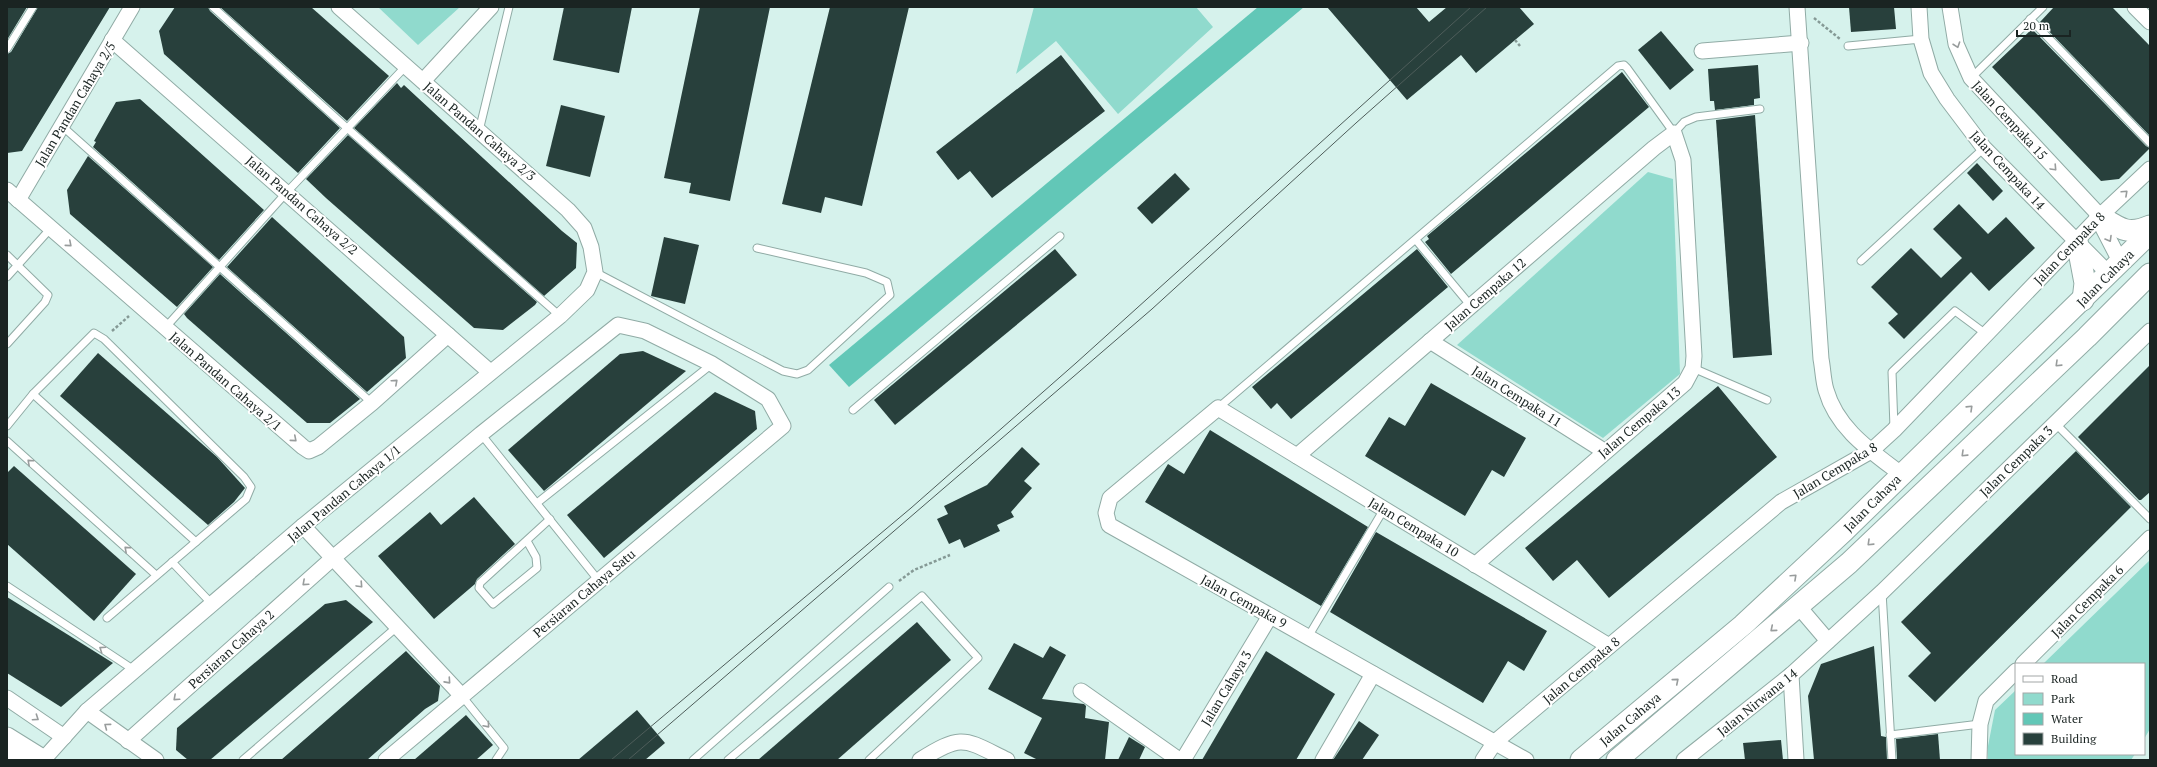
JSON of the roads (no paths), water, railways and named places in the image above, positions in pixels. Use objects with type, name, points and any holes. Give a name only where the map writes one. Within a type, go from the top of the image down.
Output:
[{"type":"main road","points":[[2100,216],[2120,229],[2132,232],[2150,226]]},
{"type":"main road","name":"Jalan Cahaya","points":[[1581,760],[1743,625],[1845,530],[1901,474],[2116,269],[2150,233]]},
{"type":"main road","points":[[2077,241],[2085,283],[2083,300]]},
{"type":"main road","points":[[2087,337],[2112,295],[2116,269],[2134,269],[2150,259]]},
{"type":"main road","name":"Jalan Cahaya","points":[[1617,760],[1849,563],[2087,337],[2150,274]]},
{"type":"street","name":"Jalan Pandan Cahaya 2/5","points":[[12,195],[62,126],[132,7]]},
{"type":"street","name":"Jalan Pandan Cahaya 2/3","points":[[339,7],[568,210],[584,228],[591,247],[595,272]]},
{"type":"street","points":[[423,82],[491,7]]},
{"type":"street","points":[[1797,7],[1801,43],[1821,351],[1826,390],[1836,415],[1850,433],[1901,474]]},
{"type":"street","name":"Jalan Cempaka 14","points":[[1919,7],[1921,39],[1931,73],[1947,99],[1984,148],[2077,241],[2116,269]]},
{"type":"street","name":"Jalan Cempaka 15","points":[[1950,7],[1956,44],[1971,78],[2100,216]]},
{"type":"street","points":[[2135,7],[2150,22]]},
{"type":"street","name":"Jalan Pandan Cahaya 2/2","points":[[112,40],[287,192],[490,372]]},
{"type":"street","points":[[1702,51],[1801,43]]},
{"type":"street","name":"Jalan Cempaka 12","points":[[1297,456],[1654,148],[1674,133]]},
{"type":"street","name":"Jalan Cempaka 13","points":[[1475,564],[1604,451],[1685,383],[1692,368],[1694,356],[1683,160],[1674,133]]},
{"type":"street","name":"Jalan Cempaka 8","points":[[1484,760],[1495,742],[1781,502],[1871,451],[1894,430],[2100,216],[2150,169]]},
{"type":"street","name":"Jalan Pandan Cahaya 2/1","points":[[12,195],[303,447],[310,451],[318,447],[372,403],[448,335]]},
{"type":"street","points":[[2100,216],[2116,269]]},
{"type":"street","name":"Jalan Pandan Cahaya 1/1","points":[[43,760],[87,711],[134,670],[303,526],[560,316],[587,290],[595,272]]},
{"type":"street","name":"Persiaran Cahaya 2","points":[[128,741],[334,557],[481,434],[618,325],[645,330],[712,364],[768,399],[783,426]]},
{"type":"street","name":"Jalan Cempaka 3","points":[[1828,641],[1882,592],[2150,331]]},
{"type":"street","name":"Jalan Cempaka 11","points":[[1430,342],[1604,451]]},
{"type":"street","name":"Jalan Cempaka 10","points":[[1218,408],[1609,646]]},
{"type":"street","name":"Jalan Cempaka 9","points":[[1218,408],[1110,498],[1106,513],[1109,525],[1526,760]]},
{"type":"street","name":"Persiaran Cahaya Satu","points":[[386,760],[783,426]]},
{"type":"street","points":[[303,526],[334,557],[462,696]]},
{"type":"street","name":"Jalan Cempaka 6","points":[[2024,663],[2150,538]]},
{"type":"street","points":[[1799,607],[1828,641]]},
{"type":"street","name":"Jalan Cahaya 3","points":[[1183,760],[1270,616]]},
{"type":"street","name":"Jalan Nirwana 14","points":[[1684,760],[1791,675],[1828,641]]},
{"type":"street","points":[[1979,760],[1980,724],[1986,701],[2015,672]]},
{"type":"street","points":[[1323,760],[1373,674]]},
{"type":"street","points":[[1791,675],[1796,760]]},
{"type":"street","points":[[1081,691],[1179,760]]},
{"type":"street","points":[[7,698],[64,737]]},
{"type":"street","points":[[87,711],[156,760]]},
{"type":"street","points":[[7,737],[43,760]]},
{"type":"street","points":[[920,760],[944,745],[968,741],[1007,760]]},
{"type":"street","points":[[7,753],[18,760]]},
{"type":"lane","points":[[7,49],[33,7]]},
{"type":"lane","points":[[213,7],[347,128],[560,316]]},
{"type":"lane","points":[[479,131],[509,7]]},
{"type":"lane","points":[[1971,78],[2043,7]]},
{"type":"lane","points":[[2030,19],[2150,144]]},
{"type":"lane","points":[[1848,46],[1921,39]]},
{"type":"lane","points":[[1218,408],[1621,64],[1627,68],[1674,133],[1684,122],[1696,117],[1760,109]]},
{"type":"lane","points":[[165,328],[287,192],[406,66]]},
{"type":"lane","points":[[62,126],[372,403]]},
{"type":"lane","points":[[1861,261],[1984,148]]},
{"type":"lane","points":[[7,277],[51,228]]},
{"type":"lane","points":[[854,410],[1060,236]]},
{"type":"lane","points":[[1416,240],[1471,306]]},
{"type":"lane","points":[[595,272],[783,372],[797,374],[808,370],[890,294],[887,282],[866,273],[757,248]]},
{"type":"lane","points":[[7,255],[48,295],[45,302],[7,344]]},
{"type":"lane","points":[[1894,430],[1892,372],[1955,312],[1986,334]]},
{"type":"lane","points":[[7,426],[33,394],[94,333],[104,339],[244,477],[251,487],[246,499],[107,618]]},
{"type":"lane","points":[[537,503],[712,364]]},
{"type":"lane","points":[[1692,368],[1767,400]]},
{"type":"lane","points":[[33,394],[196,542]]},
{"type":"lane","points":[[2055,423],[2150,520]]},
{"type":"lane","points":[[481,434],[599,581]]},
{"type":"lane","points":[[7,441],[156,575]]},
{"type":"lane","points":[[1308,637],[1384,509]]},
{"type":"lane","points":[[527,541],[536,557],[536,568],[493,604],[479,588],[480,583],[550,519]]},
{"type":"lane","points":[[172,562],[212,604]]},
{"type":"lane","points":[[7,586],[134,670]]},
{"type":"lane","points":[[693,760],[890,587]]},
{"type":"lane","points":[[1882,592],[1892,760]]},
{"type":"lane","points":[[728,760],[922,596],[978,658],[870,760]]},
{"type":"lane","points":[[243,760],[398,626]]},
{"type":"lane","points":[[462,696],[504,748],[496,760]]},
{"type":"lane","points":[[1890,735],[1980,724]]},
{"type":"water","points":[[1258,7],[1304,7],[849,387],[829,365]]},
{"type":"tram line","points":[[611,760],[911,508],[1076,363],[1471,7]]},
{"type":"tram line","points":[[628,760],[1152,309],[1356,123],[1487,7]]}]
